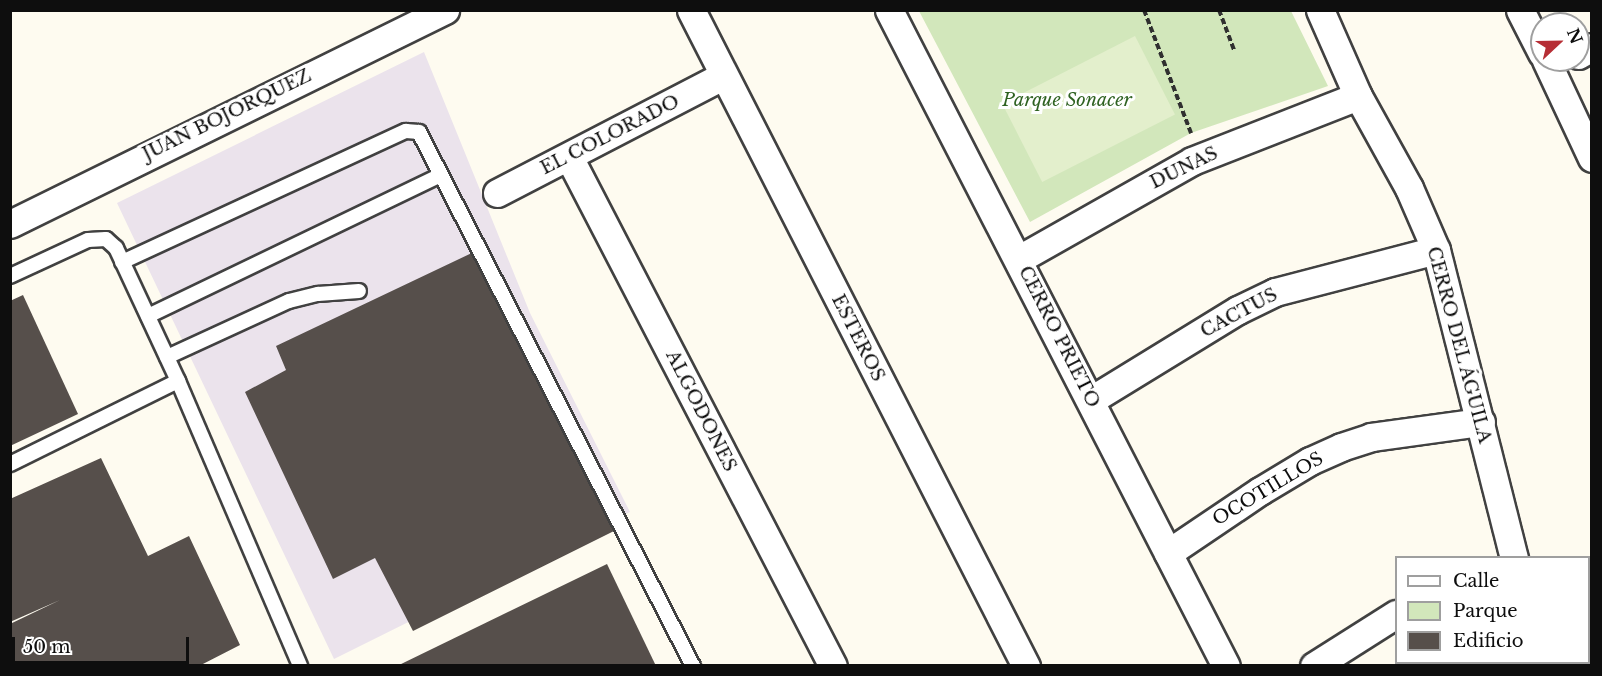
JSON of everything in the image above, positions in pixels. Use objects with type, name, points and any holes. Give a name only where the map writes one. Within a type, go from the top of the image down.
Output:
[{"type":"street","name":"JUAN BOJORQUEZ","points":[[10,224],[403,20],[445,10]]},
{"type":"street","name":"ESTEROS","points":[[691,10],[1026,666]]},
{"type":"street","name":"CERRO PRIETO","points":[[889,10],[1019,259],[1226,666]]},
{"type":"street","name":"CERRO DEL ÁGUILA","points":[[1320,10],[1358,96],[1409,188],[1436,250],[1514,556]]},
{"type":"street","points":[[1520,10],[1530,26]]},
{"type":"street","points":[[1557,72],[1592,158]]},
{"type":"street","name":"EL COLORADO","points":[[497,193],[723,76]]},
{"type":"street","name":"DUNAS","points":[[1019,259],[1192,161],[1358,96]]},
{"type":"street","name":"ALGODONES","points":[[569,157],[833,666]]},
{"type":"street","name":"CACTUS","points":[[1091,400],[1238,310],[1275,292],[1436,250]]},
{"type":"street","name":"OCOTILLOS","points":[[1168,553],[1260,491],[1311,461],[1341,447],[1371,437],[1481,422]]},
{"type":"street","points":[[1314,666],[1395,615]]},
{"type":"lane","points":[[122,262],[406,131],[419,132],[693,666]]},
{"type":"lane","points":[[148,316],[441,175]]},
{"type":"lane","points":[[10,276],[88,240],[106,239],[116,248],[178,381],[300,666]]},
{"type":"lane","points":[[167,357],[289,301],[318,294],[359,291]]},
{"type":"lane","points":[[10,464],[178,381]]},
{"type":"path","points":[[1144,10],[1191,133]]},
{"type":"path","points":[[1219,10],[1234,51]]},
{"type":"shaded area","points":[[424,52],[530,313],[630,512],[334,659],[117,203]]},
{"type":"green space","name":"Parque Sonacer","points":[[919,11],[1291,11],[1328,86],[1191,133],[1030,222]]},
{"type":"green space","points":[[1135,36],[1175,114],[1042,182],[1002,104]]},
{"type":"building","points":[[476,251],[614,531],[413,631],[375,558],[333,579],[245,392],[286,370],[276,346]]},
{"type":"building","points":[[23,295],[78,414],[10,446],[10,301]]},
{"type":"building","points":[[101,458],[148,556],[189,536],[240,645],[199,666],[10,666],[10,624],[60,600],[10,622],[10,499]]},
{"type":"building","points":[[607,564],[656,666],[397,666]]}]
